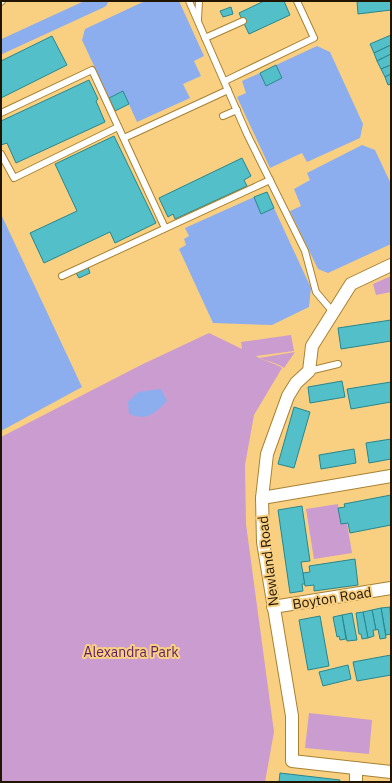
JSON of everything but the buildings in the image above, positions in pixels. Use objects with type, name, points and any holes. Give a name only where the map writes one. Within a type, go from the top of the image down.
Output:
[{"type":"street","points":[[309,371],[312,346],[351,284],[391,265]]},
{"type":"street","name":"Newland Road","points":[[309,371],[296,383],[288,396],[267,454],[262,498],[263,542],[292,716],[292,761],[356,768]]},
{"type":"street","points":[[262,498],[391,476]]},
{"type":"street","name":"Boyton Road","points":[[273,607],[391,588]]},
{"type":"street","points":[[356,782],[356,768],[391,772]]},
{"type":"lane","points":[[189,1],[237,110],[305,251],[316,292],[333,312]]},
{"type":"lane","points":[[198,20],[199,1]]},
{"type":"lane","points":[[225,81],[314,38],[297,1]]},
{"type":"lane","points":[[205,38],[243,21]]},
{"type":"lane","points":[[1,113],[92,70],[165,228]]},
{"type":"lane","points":[[124,138],[139,134],[228,90]]},
{"type":"lane","points":[[223,116],[237,110]]},
{"type":"lane","points":[[1,154],[14,178],[118,126]]},
{"type":"lane","points":[[62,276],[270,180]]},
{"type":"lane","points":[[309,371],[338,364]]},
{"type":"green space","points":[[391,276],[391,292],[376,295],[373,284]]},
{"type":"green space","name":"Alexandra Park","points":[[209,333],[242,349],[241,342],[291,335],[294,351],[256,356],[282,368],[254,415],[245,465],[246,524],[274,732],[265,782],[1,782],[1,437],[141,365]]},
{"type":"green space","points":[[295,352],[284,368],[275,363],[259,358]]},
{"type":"green space","points":[[338,504],[341,524],[347,523],[352,553],[314,559],[306,509]]},
{"type":"green space","points":[[309,713],[372,720],[369,754],[305,748]]},
{"type":"water","points":[[145,1],[179,1],[204,56],[194,61],[201,76],[183,84],[190,98],[137,122],[123,91],[109,98],[82,40],[85,29]]},
{"type":"water","points":[[317,46],[330,52],[363,124],[360,138],[307,162],[302,153],[270,168],[237,97],[246,93],[242,81],[260,73],[266,86],[282,78],[276,65]]},
{"type":"water","points":[[362,145],[375,150],[391,184],[391,244],[328,273],[318,269],[290,211],[301,206],[294,189],[310,180],[307,173]]},
{"type":"water","points":[[254,197],[261,214],[274,208],[311,288],[309,307],[272,325],[213,323],[179,249],[186,245],[184,239],[189,236],[185,228]]},
{"type":"water","points":[[1,214],[82,387],[1,431]]},
{"type":"water","points":[[161,389],[167,401],[158,410],[150,415],[141,417],[129,414],[128,402],[138,392]]},
{"type":"waterway","points":[[1,47],[101,1]]}]
